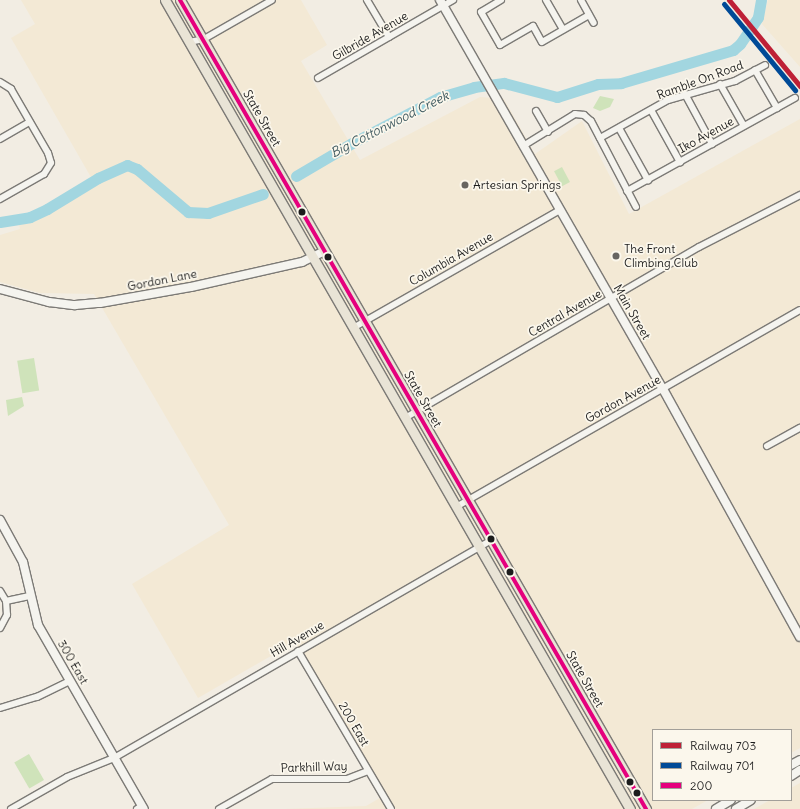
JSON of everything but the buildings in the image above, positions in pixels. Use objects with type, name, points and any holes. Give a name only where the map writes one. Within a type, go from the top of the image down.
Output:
[{"type":"main road","name":"State Street","points":[[166,0],[312,258],[630,809]]},
{"type":"main road","name":"State Street","points":[[180,0],[204,39],[646,809]]},
{"type":"street","points":[[189,42],[204,39],[272,0]]},
{"type":"street","points":[[367,0],[389,37]]},
{"type":"street","name":"Gilbride Avenue","points":[[318,78],[389,37],[441,3],[453,0]]},
{"type":"street","points":[[501,0],[481,12],[500,45],[533,26],[542,42],[589,15]]},
{"type":"street","points":[[546,0],[563,30]]},
{"type":"street","points":[[581,0],[594,23]]},
{"type":"street","name":"Main Street","points":[[441,3],[662,389],[800,637]]},
{"type":"street","name":"Ramble On Road","points":[[600,138],[651,110],[685,94],[735,81],[765,65]]},
{"type":"street","points":[[755,70],[777,108]]},
{"type":"street","points":[[0,200],[44,174],[50,168],[51,160],[11,88],[2,82]]},
{"type":"street","points":[[720,84],[744,126]]},
{"type":"street","points":[[685,94],[712,144]]},
{"type":"street","name":"Iko Avenue","points":[[627,191],[795,98]]},
{"type":"street","points":[[651,110],[680,162]]},
{"type":"street","points":[[536,111],[548,132]]},
{"type":"street","points":[[523,146],[576,114],[584,115],[591,120],[636,207]]},
{"type":"street","points":[[0,139],[30,122]]},
{"type":"street","points":[[619,128],[648,180]]},
{"type":"street","name":"Central Avenue","points":[[405,418],[716,238],[800,195]]},
{"type":"street","name":"Columbia Avenue","points":[[353,328],[560,210]]},
{"type":"street","name":"Gordon Lane","points":[[0,289],[49,302],[74,305],[100,303],[191,287],[312,258],[325,251]]},
{"type":"street","name":"Gordon Avenue","points":[[456,507],[800,310]]},
{"type":"street","points":[[767,446],[800,428]]},
{"type":"street","name":"300 East","points":[[0,520],[23,562],[38,625],[141,808]]},
{"type":"street","name":"Hill Avenue","points":[[11,809],[67,777],[114,758],[491,540]]},
{"type":"street","points":[[0,591],[6,601],[7,615],[0,628]]},
{"type":"street","points":[[6,601],[30,596]]},
{"type":"street","name":"200 East","points":[[298,651],[391,809]]},
{"type":"street","points":[[0,708],[37,697],[70,681]]},
{"type":"street","name":"Parkhill Way","points":[[220,809],[272,779],[347,779],[368,770]]},
{"type":"street","points":[[716,809],[729,801]]},
{"type":"street","points":[[736,809],[748,801]]},
{"type":"shaded area","points":[[21,0],[301,0],[327,45],[301,61],[360,160],[480,97],[504,99],[535,154],[582,121],[629,214],[800,119],[800,748],[792,752],[792,729],[652,729],[652,801],[706,801],[692,809],[285,809],[366,806],[385,795],[295,642],[198,698],[132,584],[229,525],[94,294],[40,293],[0,282],[0,235],[20,229],[19,224],[28,224],[92,179],[11,38],[35,24]]},
{"type":"shaded area","points":[[768,0],[800,0],[800,67],[762,24]]},
{"type":"shaded area","points":[[800,783],[800,809],[754,809],[768,801],[792,801],[792,787]]},
{"type":"green space","points":[[600,96],[614,99],[610,107],[600,111],[593,108]]},
{"type":"green space","points":[[562,167],[570,182],[562,186],[554,171]]},
{"type":"green space","points":[[34,358],[39,391],[22,393],[17,361]]},
{"type":"green space","points":[[22,397],[24,406],[8,416],[6,400]]},
{"type":"green space","points":[[29,754],[44,780],[29,788],[14,762]]},
{"type":"waterway","name":"Big Cottonwood Creek","points":[[296,176],[352,143],[440,97],[474,87],[504,83],[557,97],[598,84],[621,83],[733,50],[740,44],[758,17],[761,0]]},
{"type":"waterway","name":"Big Cottonwood Creek","points":[[0,222],[30,217],[47,209],[98,178],[127,165],[137,169],[188,212],[208,213],[263,194]]},
{"type":"rail line","name":"703","points":[[729,0],[800,86]]},
{"type":"rail line","name":"701","points":[[724,4],[795,90]]},
{"type":"transit line","name":"200","points":[[180,0],[646,809]]},
{"type":"place","name":"Artesian Springs","points":[[465,185]]},
{"type":"place","name":"The Front Climbing Club","points":[[616,256]]}]
